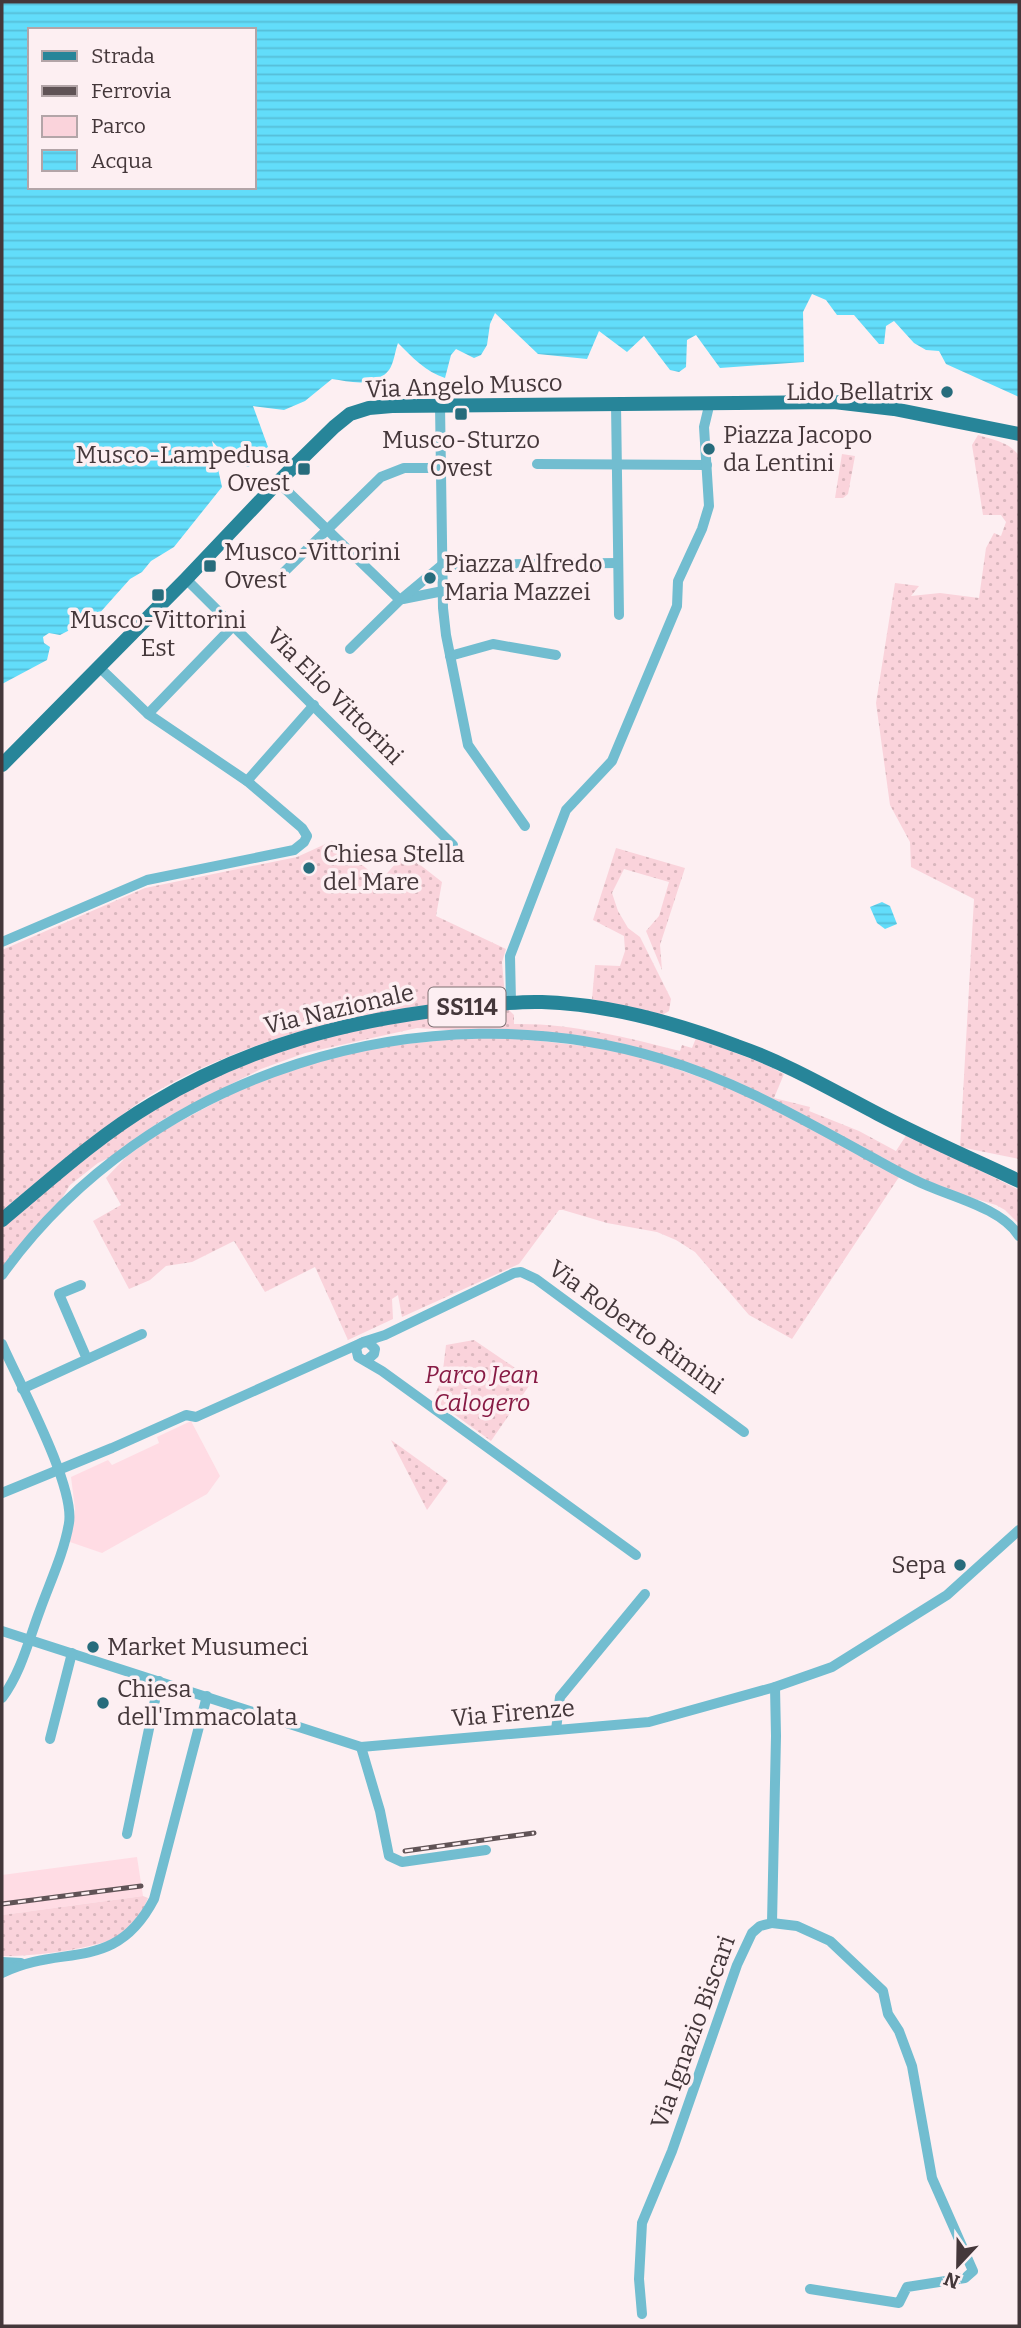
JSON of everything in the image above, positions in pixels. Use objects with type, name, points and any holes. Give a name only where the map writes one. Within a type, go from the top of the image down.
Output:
[{"type":"main road","name":"Via Angelo Musco","points":[[2,765],[278,482],[350,414],[369,408],[439,405],[834,402],[907,411],[974,426]]},
{"type":"main road","points":[[974,426],[1019,435]]},
{"type":"main road","points":[[974,426],[1019,443]]},
{"type":"main road","name":"Via Nazionale","points":[[2,1220],[95,1144],[150,1105],[192,1081],[251,1053],[349,1026],[420,1012],[511,1002],[541,1002],[598,1009],[671,1024],[719,1039],[785,1067],[959,1154],[1018,1173]]},
{"type":"street","points":[[511,1002],[510,956],[566,810],[612,761],[677,606],[678,581],[709,506],[704,402]]},
{"type":"street","points":[[616,404],[619,615]]},
{"type":"street","points":[[439,405],[443,608],[468,745],[525,826]]},
{"type":"street","points":[[537,464],[706,465]]},
{"type":"street","points":[[282,574],[381,477],[404,468],[441,468]]},
{"type":"street","points":[[278,482],[400,600]]},
{"type":"street","points":[[350,649],[400,600],[442,565],[618,563]]},
{"type":"street","name":"Via Elio Vittorini","points":[[186,579],[453,845]]},
{"type":"street","points":[[400,600],[443,591]]},
{"type":"street","points":[[148,714],[234,625]]},
{"type":"street","points":[[450,656],[493,644],[555,655]]},
{"type":"street","points":[[2,942],[147,880],[294,850],[307,836],[302,828],[247,781],[148,714],[99,667]]},
{"type":"street","points":[[247,781],[314,705]]},
{"type":"street","points":[[2,1275],[29,1240],[62,1205],[108,1164],[193,1109],[262,1076],[309,1058],[393,1039],[445,1034],[528,1035],[588,1042],[631,1050],[700,1071],[756,1094],[915,1181],[1003,1217],[1019,1236]]},
{"type":"street","name":"Via Roberto Rimini","points":[[385,1335],[521,1272],[536,1279],[744,1432]]},
{"type":"street","points":[[81,1285],[59,1294],[87,1359]]},
{"type":"street","points":[[22,1389],[142,1334]]},
{"type":"street","points":[[2,1493],[186,1415],[196,1418],[361,1343],[385,1335]]},
{"type":"street","points":[[335,1356],[368,1360],[385,1335]]},
{"type":"street","points":[[382,1371],[368,1342],[361,1343],[356,1348],[360,1359],[382,1371],[636,1555]]},
{"type":"street","points":[[2,1344],[59,1468],[68,1501],[70,1521],[29,1640],[12,1684],[2,1698]]},
{"type":"street","name":"Via Firenze","points":[[2,1631],[360,1747],[649,1722],[775,1687],[832,1667],[947,1595],[1019,1530]]},
{"type":"street","points":[[556,1730],[560,1698],[645,1594]]},
{"type":"street","points":[[50,1739],[72,1653]]},
{"type":"street","points":[[127,1834],[159,1681]]},
{"type":"street","name":"Via Ignazio Biscari","points":[[642,2314],[639,2280],[642,2223],[671,2151],[737,1965],[752,1933],[760,1926],[772,1923],[775,1687]]},
{"type":"street","points":[[2,1968],[100,1950],[116,1944],[134,1931],[144,1919],[154,1899],[207,1696]]},
{"type":"street","points":[[360,1747],[380,1811],[388,1856],[402,1862],[485,1850]]},
{"type":"street","points":[[772,1923],[797,1926],[830,1941],[883,1991],[888,2014],[899,2031],[912,2066],[932,2178],[973,2271],[965,2278],[907,2287],[899,2303],[810,2289]]},
{"type":"shaded area","points":[[191,1421],[220,1476],[207,1494],[102,1553],[70,1542],[75,1509],[71,1477],[108,1460],[112,1465],[159,1443],[157,1437]]},
{"type":"shaded area","points":[[137,1857],[143,1896],[2,1915],[2,1875]]},
{"type":"green space","points":[[978,435],[1006,445],[1019,456],[1019,1159],[960,1147],[974,899],[911,867],[910,842],[890,805],[876,703],[895,583],[919,586],[911,596],[940,593],[979,598],[986,548],[994,533],[1001,536],[1006,522],[1001,515],[983,515],[972,445]]},
{"type":"green space","points":[[842,454],[855,456],[848,494],[843,498],[835,498]]},
{"type":"green space","points":[[332,841],[381,880],[405,853],[442,882],[436,916],[506,949],[502,962],[505,997],[366,1015],[276,1039],[232,1055],[141,1101],[2,1212],[2,950],[145,888],[297,857]]},
{"type":"green space","points":[[616,848],[685,868],[660,945],[662,970],[646,931],[659,916],[669,882],[624,869],[612,893],[618,911],[628,928],[640,937],[671,999],[669,1011],[659,1017],[592,999],[595,965],[620,966],[625,951],[624,936],[593,920]]},
{"type":"green space","points":[[509,1010],[514,1015],[514,1024],[577,1028],[680,1051],[682,1045],[692,1048],[696,1038],[762,1063],[784,1074],[774,1098],[810,1107],[809,1111],[859,1131],[896,1151],[907,1134],[1019,1190],[1019,1224],[996,1205],[942,1189],[702,1068],[530,1032],[417,1028],[305,1053],[261,1069],[159,1122],[70,1185],[58,1205],[15,1250],[2,1268],[2,1227],[117,1133],[185,1092],[271,1054],[331,1036],[406,1021]]},
{"type":"green space","points":[[492,1035],[626,1051],[750,1095],[899,1177],[792,1339],[749,1315],[695,1252],[676,1240],[657,1232],[607,1223],[563,1210],[559,1210],[519,1264],[402,1317],[398,1295],[392,1299],[393,1319],[348,1340],[315,1267],[265,1292],[234,1241],[192,1262],[166,1266],[150,1280],[129,1289],[93,1221],[121,1205],[106,1178],[127,1156],[164,1130],[250,1084],[359,1049]]},
{"type":"green space","name":"Parco Jean Calogero","points":[[474,1340],[533,1380],[491,1441],[433,1399],[442,1378],[446,1345]]},
{"type":"green space","points":[[391,1440],[448,1481],[427,1510]]},
{"type":"green space","points":[[143,1896],[148,1898],[136,1919],[118,1936],[108,1941],[62,1951],[2,1956],[2,1915]]},
{"type":"water","points":[[2,2],[1019,2],[1019,397],[946,364],[939,351],[926,350],[914,343],[894,321],[886,326],[884,344],[879,344],[854,315],[837,315],[826,300],[812,294],[803,312],[804,362],[720,368],[696,335],[687,340],[686,367],[679,372],[670,370],[644,336],[627,352],[599,331],[587,359],[538,354],[495,313],[490,324],[487,345],[481,355],[474,358],[456,349],[451,355],[445,378],[425,368],[398,343],[391,367],[377,379],[362,382],[332,379],[305,401],[284,410],[253,406],[268,447],[261,459],[248,467],[225,455],[212,441],[222,487],[174,547],[151,561],[142,572],[130,579],[97,616],[60,635],[49,633],[43,637],[44,643],[50,647],[47,660],[2,684]]},
{"type":"water","points":[[882,902],[890,906],[897,924],[885,929],[877,923],[870,907]]},
{"type":"railway","points":[[405,1851],[534,1833]]},
{"type":"railway","points":[[2,1904],[141,1886]]},
{"type":"place","name":"Lido Bellatrix","points":[[947,392]]},
{"type":"place","name":"Musco-Sturzo Ovest","points":[[461,414]]},
{"type":"place","name":"Piazza Jacopo da Lentini","points":[[709,449]]},
{"type":"place","name":"Musco-Lampedusa Ovest","points":[[304,469]]},
{"type":"place","name":"Musco-Vittorini Ovest","points":[[210,566]]},
{"type":"place","name":"Piazza Alfredo Maria Mazzei","points":[[430,578]]},
{"type":"place","name":"Musco-Vittorini Est","points":[[158,595]]},
{"type":"place","name":"Chiesa Stella del Mare","points":[[309,868]]},
{"type":"place","name":"Sepa","points":[[960,1565]]},
{"type":"place","name":"Market Musumeci","points":[[93,1647]]},
{"type":"place","name":"Chiesa dell'Immacolata","points":[[103,1703]]}]
